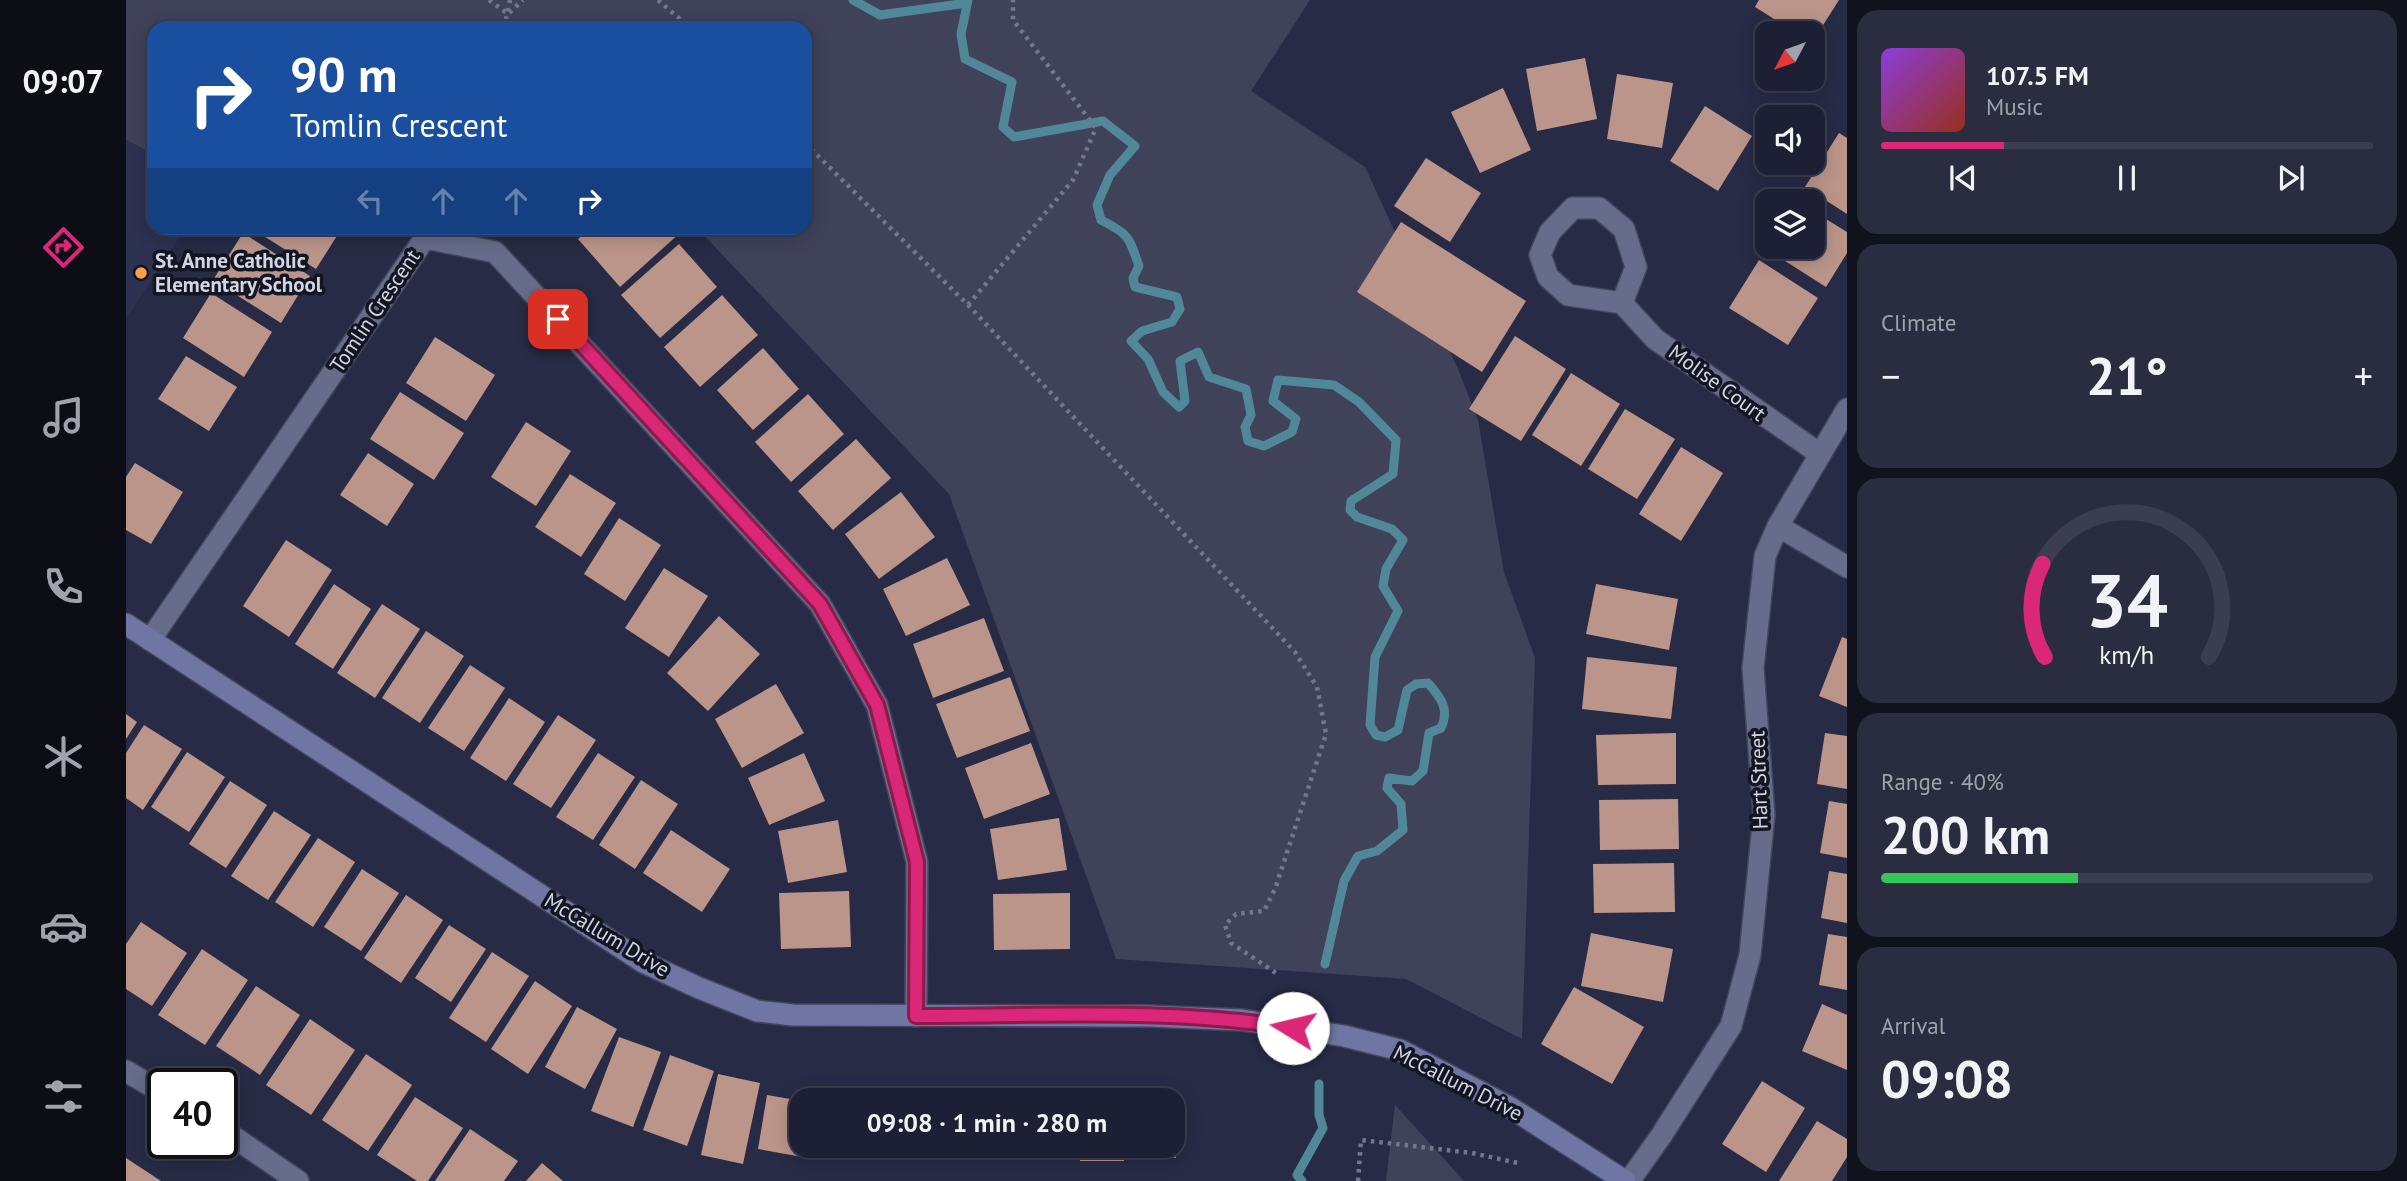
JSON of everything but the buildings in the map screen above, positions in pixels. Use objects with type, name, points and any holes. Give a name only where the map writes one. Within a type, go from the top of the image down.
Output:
[{"type":"street","points":[[1573,208],[1599,208],[1624,229],[1636,267],[1622,303],[1567,295],[1548,277],[1540,255],[1550,232],[1573,208]]},
{"type":"street","name":"Tomlin Crescent","points":[[150,639],[425,238],[495,252],[820,604],[877,705],[917,862],[916,1016]]},
{"type":"street","name":"Molise Court","points":[[1622,303],[1655,338],[1819,454]]},
{"type":"street","name":"Hart Street","points":[[1627,1181],[1661,1136],[1731,1026],[1751,955],[1764,815],[1754,668],[1765,556],[1778,526],[1847,409]]},
{"type":"street","points":[[1778,526],[1847,567]]},
{"type":"street","name":"McCallum Drive","points":[[126,624],[643,962],[757,1011],[793,1015],[1149,1016],[1242,1020],[1344,1036],[1401,1050],[1511,1108],[1627,1181]]},
{"type":"street","points":[[126,1071],[147,1083]]},
{"type":"street","points":[[238,1140],[298,1181]]},
{"type":"path","points":[[489,0],[508,14]]},
{"type":"path","points":[[506,21],[510,0]]},
{"type":"path","points":[[508,14],[523,0]]},
{"type":"path","points":[[658,0],[682,21]]},
{"type":"path","points":[[968,305],[1073,180],[1096,128],[1013,20],[1013,0]]},
{"type":"path","points":[[812,149],[968,305],[1295,652],[1317,687],[1326,734],[1275,889],[1264,911],[1236,914],[1225,925],[1231,943],[1279,975]]},
{"type":"path","points":[[1358,1181],[1361,1140],[1472,1153],[1518,1163]]},
{"type":"shaded area","points":[[126,0],[1310,0],[1251,91],[1365,167],[1458,369],[1478,420],[1504,572],[1535,658],[1522,1039],[1406,979],[1116,959],[949,494],[704,235],[812,235],[812,21],[147,21],[147,150],[126,140]]},
{"type":"shaded area","name":"St. Anne Catholic Elementary School","points":[[126,140],[147,150],[147,235],[181,235],[126,319]]},
{"type":"shaded area","points":[[1395,1105],[1464,1181],[1386,1181]]},
{"type":"waterway","points":[[853,0],[880,15],[967,3]]},
{"type":"waterway","points":[[968,0],[961,34],[965,59],[1012,82],[1003,127],[1014,137],[1103,121],[1135,146],[1110,175],[1097,205],[1101,220],[1123,233],[1130,242],[1139,266],[1133,278],[1135,287],[1177,297],[1180,309],[1172,322],[1142,331],[1131,341],[1148,359],[1163,392],[1179,407],[1185,401],[1180,361],[1198,352],[1209,377],[1246,389],[1251,415],[1245,427],[1248,441],[1264,446],[1292,432],[1296,419],[1273,401],[1278,380],[1334,385],[1359,402],[1396,440],[1393,474],[1351,501],[1350,510],[1357,517],[1392,529],[1403,540],[1386,569],[1383,586],[1398,611],[1375,657],[1370,725],[1376,735],[1385,737],[1398,730],[1407,690],[1416,684],[1428,683],[1440,699],[1445,715],[1441,728],[1429,733],[1423,771],[1412,781],[1389,778],[1387,788],[1401,804],[1403,830],[1377,851],[1358,856],[1344,881],[1325,964]]},
{"type":"waterway","points":[[1302,1181],[1297,1175],[1323,1128],[1319,1115],[1319,1084]]},
{"type":"place","name":"St. Anne Catholic Elementary School","points":[[141,273]]},
{"type":"route","points":[[558,319],[820,604],[877,705],[917,862],[916,1016],[1149,1016],[1242,1020],[1293,1028]]}]
